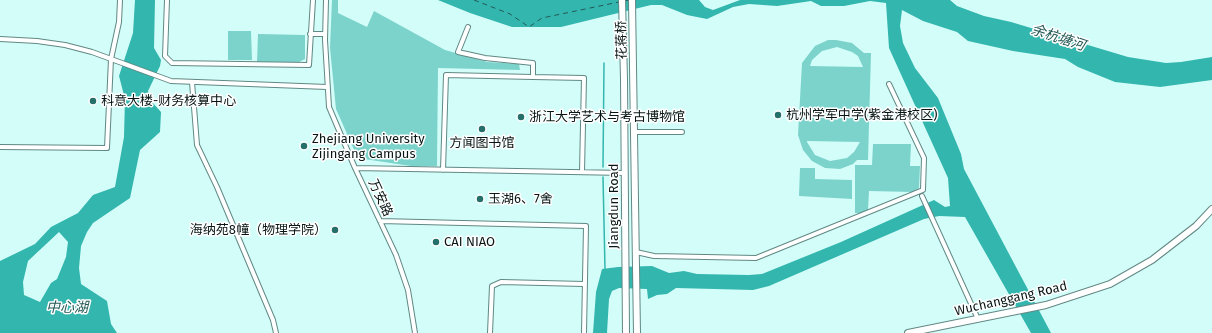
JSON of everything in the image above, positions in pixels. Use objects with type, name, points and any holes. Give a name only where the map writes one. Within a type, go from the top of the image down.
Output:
[{"type":"main road","name":"花蒋桥","points":[[622,0],[624,79]]},
{"type":"main road","name":"花蒋桥","points":[[632,0],[634,80]]},
{"type":"main road","name":"Jiangdun Road","points":[[624,79],[626,333]]},
{"type":"main road","name":"Jiangdun Road","points":[[634,80],[637,333]]},
{"type":"main road","name":"Wuchanggang Road","points":[[908,333],[1046,305],[1110,284],[1152,260],[1196,226],[1212,210]]},
{"type":"street","points":[[0,147],[107,148],[111,59],[119,22],[120,0]]},
{"type":"street","points":[[166,0],[165,56],[172,64],[310,66],[312,0]]},
{"type":"street","name":"万安路","points":[[326,0],[325,34],[329,107],[355,168],[396,255],[408,290],[415,333]]},
{"type":"street","points":[[468,27],[458,52],[485,58],[533,63],[533,77]]},
{"type":"street","points":[[310,34],[325,34]]},
{"type":"street","points":[[1,40],[37,40],[65,45],[117,61],[171,81],[328,87]]},
{"type":"street","points":[[443,170],[446,75],[584,78],[582,172]]},
{"type":"street","points":[[192,82],[197,145],[217,187],[273,320],[276,333]]},
{"type":"street","points":[[636,255],[756,258],[923,190],[924,158],[888,84]]},
{"type":"street","points":[[634,132],[682,132]]},
{"type":"street","points":[[355,168],[625,173]]},
{"type":"street","points":[[922,196],[978,319]]},
{"type":"street","points":[[380,221],[586,226],[584,333]]},
{"type":"street","points":[[490,333],[492,286],[501,282],[584,284]]},
{"type":"shaded area","points":[[332,0],[338,0],[338,13],[367,27],[374,11],[445,50],[487,62],[519,64],[520,70],[438,68],[437,166],[411,166],[364,159],[355,152],[336,109],[330,48]]},
{"type":"shaded area","points":[[228,31],[251,31],[252,60],[228,60]]},
{"type":"shaded area","points":[[258,34],[305,35],[305,59],[297,63],[257,62]]},
{"type":"shaded area","points":[[828,40],[836,40],[852,43],[864,53],[871,53],[868,160],[857,160],[853,164],[840,169],[825,168],[812,161],[803,150],[798,135],[802,63],[815,46]],"holes":[[[837,47],[852,52],[858,56],[863,67],[810,66],[812,60],[822,51]],[[807,141],[860,142],[854,152],[847,158],[830,161],[815,155]]]},
{"type":"shaded area","points":[[873,144],[911,144],[910,166],[920,166],[919,188],[913,192],[869,191],[868,210],[862,213],[855,213],[855,165],[872,165]]},
{"type":"shaded area","points":[[800,168],[815,168],[815,179],[852,180],[852,199],[799,196]]},
{"type":"water","name":"中心湖","points":[[135,0],[155,0],[154,48],[161,60],[160,66],[148,91],[152,102],[161,112],[160,132],[140,150],[130,198],[93,223],[87,232],[81,246],[79,268],[81,284],[107,301],[111,324],[117,333],[0,333],[0,261],[35,244],[51,227],[78,213],[93,195],[115,187],[124,137],[125,99],[119,76],[133,33]],"holes":[[[59,232],[68,242],[66,257],[57,279],[51,283],[40,302],[24,295],[23,282],[28,261]]]},
{"type":"water","name":"余杭塘河","points":[[438,0],[699,0],[705,7],[713,10],[740,0],[950,0],[957,6],[984,16],[1011,22],[1128,57],[1166,63],[1212,57],[1212,80],[1160,87],[1115,82],[1078,67],[1065,59],[1013,51],[968,41],[957,32],[923,21],[902,10],[900,26],[903,43],[915,68],[938,98],[961,154],[964,169],[1051,333],[1031,333],[965,217],[939,216],[924,219],[769,286],[753,290],[676,288],[667,294],[657,295],[648,299],[647,289],[619,288],[612,291],[609,299],[607,333],[593,333],[596,292],[602,269],[652,266],[669,273],[684,271],[697,274],[762,274],[841,242],[934,200],[945,207],[950,206],[948,178],[889,48],[886,3],[870,1],[844,6],[821,6],[811,1],[777,6],[749,4],[733,7],[707,19],[687,15],[662,5],[651,5],[561,27],[512,27],[470,13]]},
{"type":"waterway","points":[[603,167],[604,63]]},
{"type":"waterway","points":[[603,177],[605,269]]},
{"type":"ferry route","points":[[474,0],[510,14],[529,27],[542,18],[619,2]]},
{"type":"ferry route","points":[[624,1],[629,0]]},
{"type":"place","name":"科意大楼-财务核算中心","points":[[93,101]]},
{"type":"place","name":"杭州学军中学(紫金港校区)","points":[[778,115]]},
{"type":"place","name":"浙江大学艺术与考古博物馆","points":[[521,117]]},
{"type":"place","name":"方闻图书馆","points":[[482,129]]},
{"type":"place","name":"Zhejiang University Zijingang Campus","points":[[304,146]]},
{"type":"place","name":"玉湖6、7舍","points":[[480,199]]},
{"type":"place","name":"海纳苑8幢（物理学院）","points":[[335,230]]},
{"type":"place","name":"CAI NIAO","points":[[436,242]]}]
